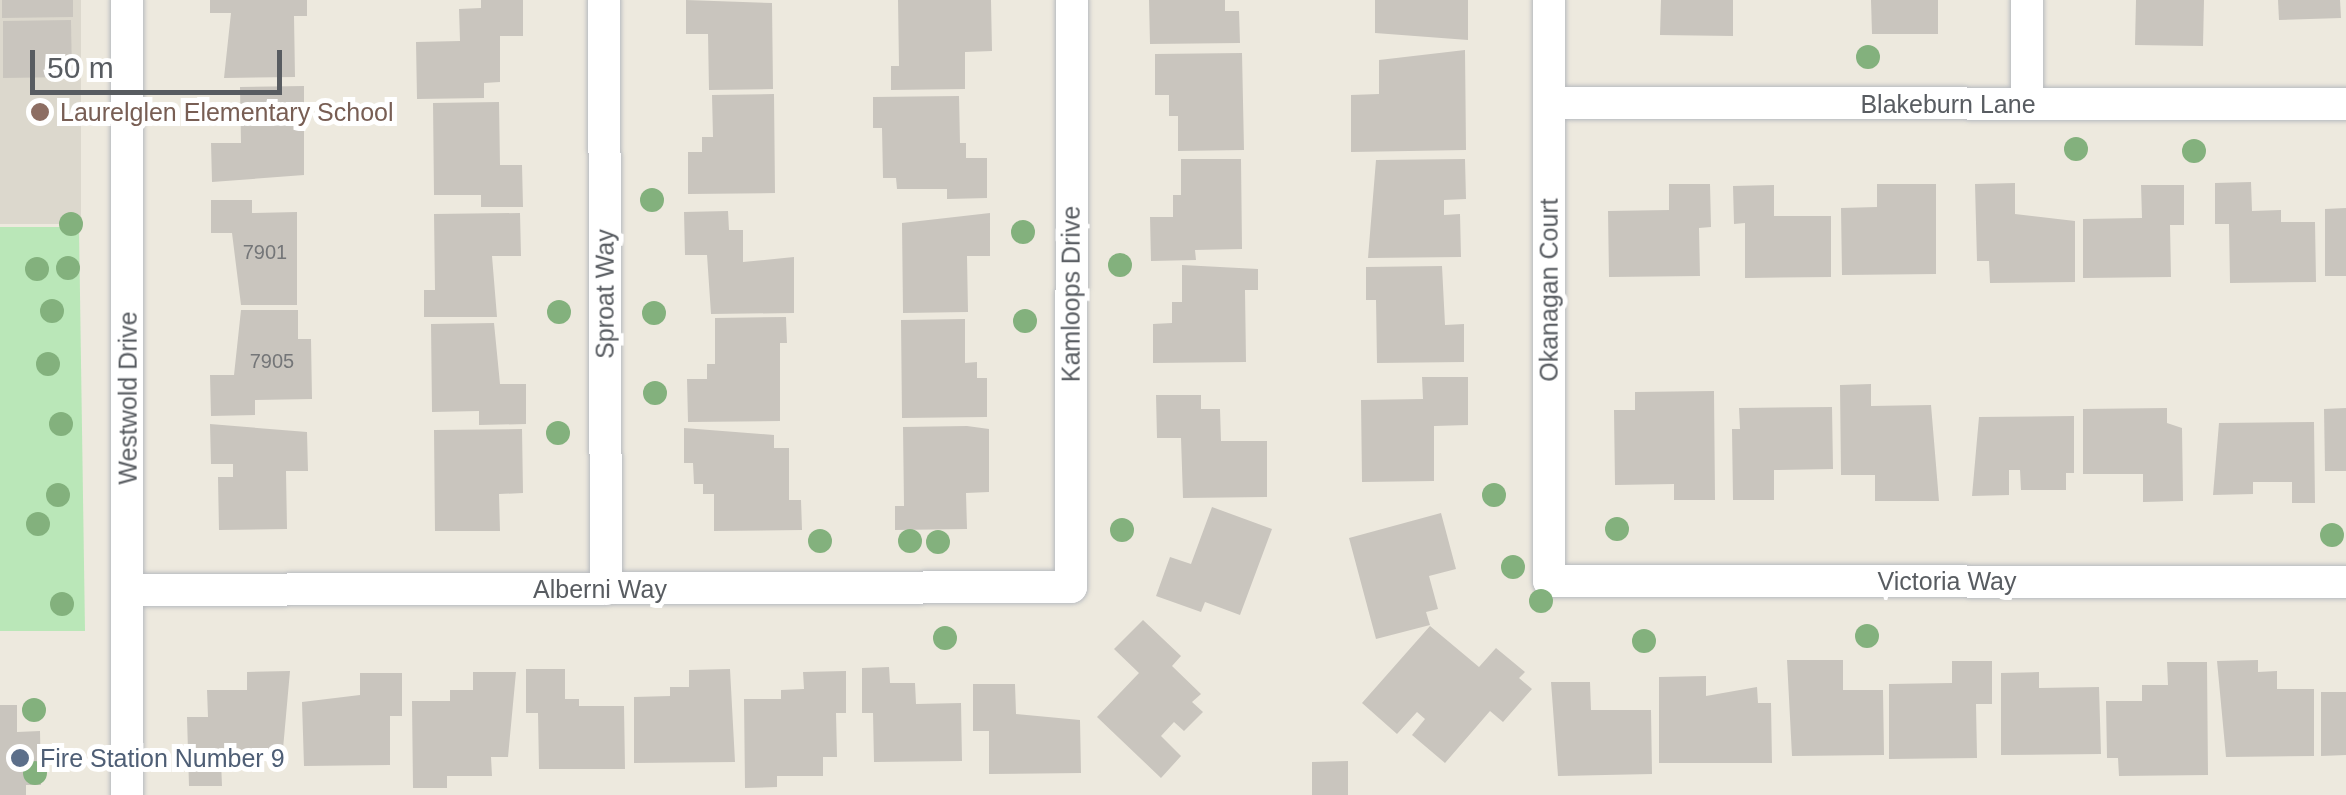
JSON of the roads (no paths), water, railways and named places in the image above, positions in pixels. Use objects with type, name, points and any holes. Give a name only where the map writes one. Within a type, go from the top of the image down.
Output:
[{"type":"street","name":"Westwold Drive","points":[[127,0],[127,795]]},
{"type":"street","name":"Sproat Way","points":[[604,0],[606,589]]},
{"type":"street","name":"Kamloops Drive","points":[[1071,588],[1072,0]]},
{"type":"street","name":"Okanagan Court","points":[[1548,581],[1550,0]]},
{"type":"street","points":[[2027,0],[2027,104]]},
{"type":"street","name":"Blakeburn Lane","points":[[1549,104],[2346,104]]},
{"type":"street","name":"Victoria Way","points":[[1548,581],[2346,582]]},
{"type":"street","name":"Alberni Way","points":[[128,590],[1071,588]]},
{"type":"place","name":"Laurelglen Elementary School","points":[[40,112]]},
{"type":"place","name":"Fire Station Number 9","points":[[20,758]]}]
